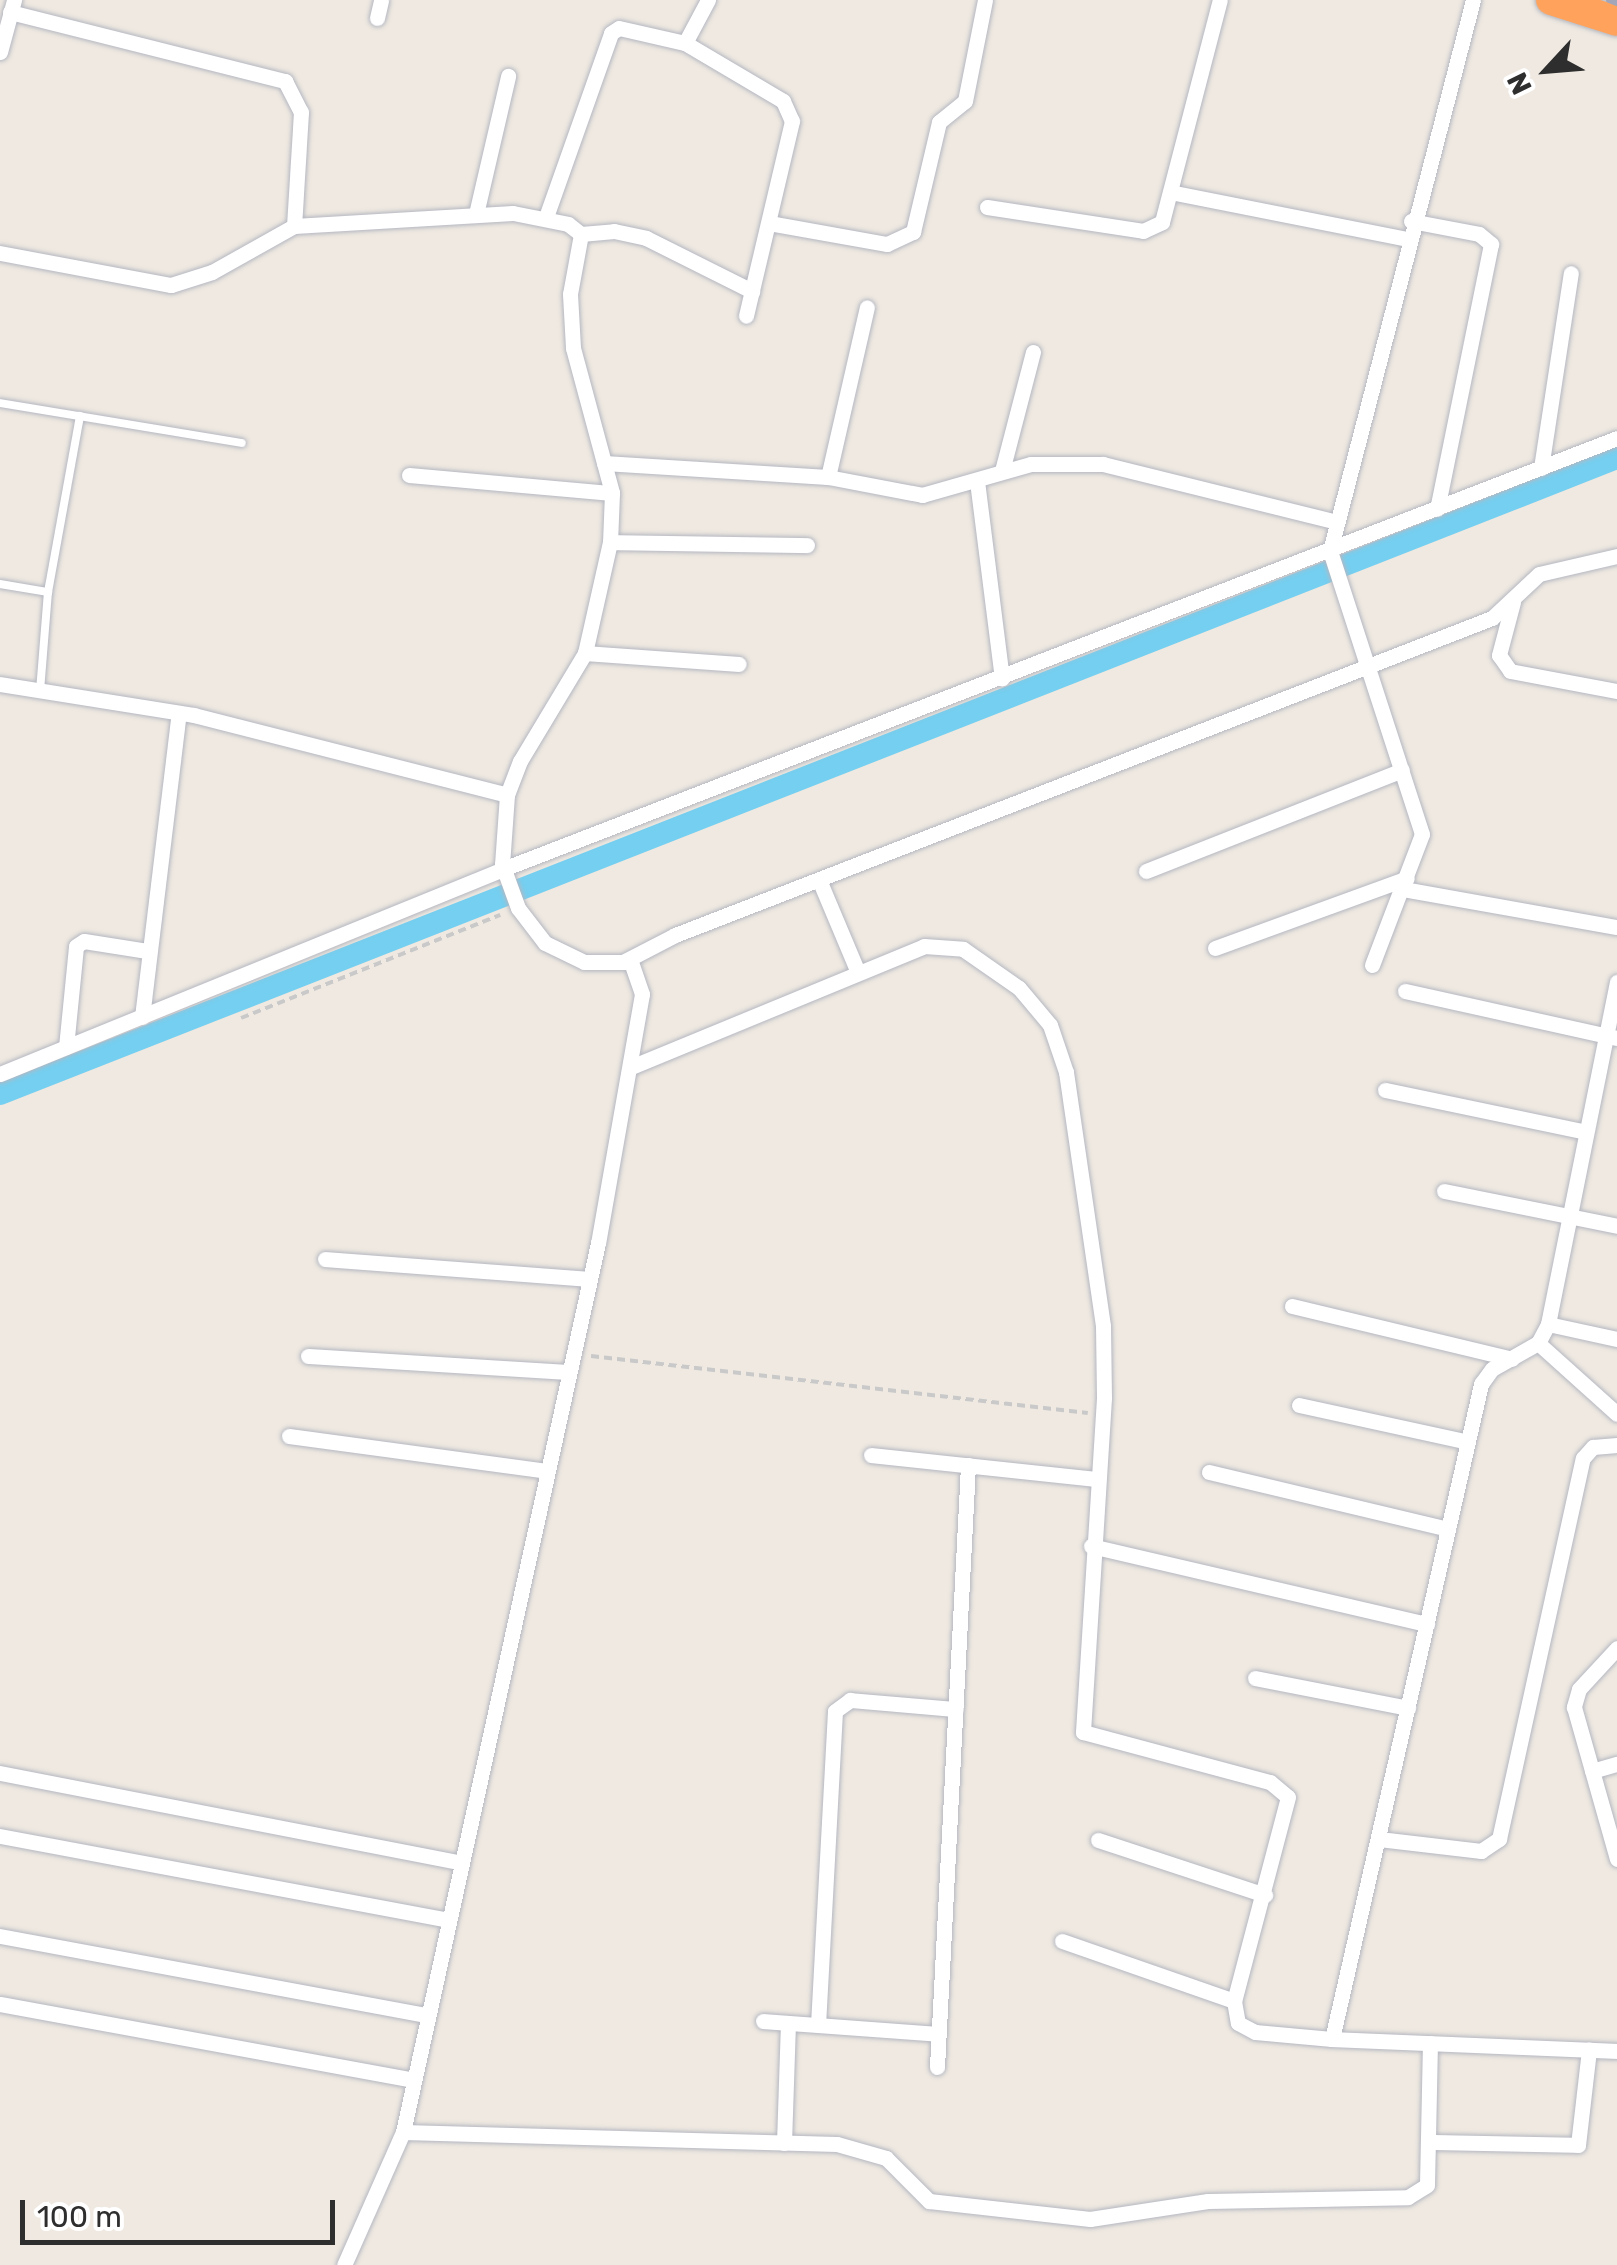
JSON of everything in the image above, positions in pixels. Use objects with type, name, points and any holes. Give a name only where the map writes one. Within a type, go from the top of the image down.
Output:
[{"type":"highway","points":[[1551,0],[1617,21]]},
{"type":"street","points":[[377,18],[381,0]]},
{"type":"street","points":[[685,43],[708,0]]},
{"type":"street","points":[[769,223],[887,244],[906,239],[922,213],[939,122],[966,100],[985,0]]},
{"type":"street","points":[[987,206],[1143,231],[1162,222],[1220,0]]},
{"type":"street","points":[[1372,965],[1422,834],[1331,556],[1411,221],[1473,0]]},
{"type":"street","points":[[0,52],[12,6],[285,81],[301,112],[294,226]]},
{"type":"street","points":[[546,217],[611,34],[619,28],[685,43],[788,109],[792,133],[746,316]]},
{"type":"street","points":[[476,214],[508,76]]},
{"type":"street","points":[[1170,192],[1407,239]]},
{"type":"street","points":[[0,253],[171,285],[212,272],[294,226],[476,214],[546,217],[581,234],[614,230],[646,238],[752,291]]},
{"type":"street","points":[[1411,221],[1480,234],[1491,244],[1437,509]]},
{"type":"street","points":[[344,2265],[403,2132],[573,1354],[631,1067],[640,976],[623,962],[560,954],[516,903],[505,876],[507,795],[520,761],[585,654],[610,542],[612,493],[573,348],[570,294],[581,234]]},
{"type":"street","points":[[1541,468],[1571,273]]},
{"type":"street","points":[[828,477],[867,307]]},
{"type":"street","points":[[1002,470],[1033,352]]},
{"type":"street","points":[[0,1074],[1002,678],[1331,556],[1437,509],[1617,438]]},
{"type":"street","points":[[604,464],[828,477],[922,495],[977,481],[1002,470],[1072,463],[1148,470],[1337,522]]},
{"type":"street","points":[[409,475],[612,493]]},
{"type":"street","points":[[977,481],[1002,678]]},
{"type":"street","points":[[610,542],[807,545]]},
{"type":"street","points":[[623,962],[675,935],[820,882],[1492,618],[1513,602],[1530,578],[1617,556]]},
{"type":"street","points":[[1513,602],[1499,654],[1510,671],[1617,692]]},
{"type":"street","points":[[585,654],[740,664]]},
{"type":"street","points":[[0,684],[178,712],[507,795]]},
{"type":"street","points":[[142,1017],[178,712]]},
{"type":"street","points":[[1146,871],[1402,770]]},
{"type":"street","points":[[820,882],[857,970]]},
{"type":"street","points":[[1215,948],[1405,883],[1617,927]]},
{"type":"street","points":[[66,1047],[76,946],[84,942],[147,951]]},
{"type":"street","points":[[631,1067],[857,970],[924,946],[962,949],[1020,988],[1050,1025],[1066,1072],[1086,1188],[1102,1326],[1102,1414],[1091,1546],[1083,1732],[1282,1789],[1290,1811],[1234,2002],[1238,2023],[1246,2030],[1332,2040],[1617,2051]]},
{"type":"street","points":[[1332,2040],[1486,1375],[1538,1342],[1548,1324],[1586,1132],[1612,1036],[1617,982]]},
{"type":"street","points":[[1405,991],[1612,1036]]},
{"type":"street","points":[[1385,1090],[1586,1132]]},
{"type":"street","points":[[1444,1192],[1617,1226]]},
{"type":"street","points":[[325,1260],[589,1279]]},
{"type":"street","points":[[1292,1306],[1512,1359]]},
{"type":"street","points":[[1548,1324],[1617,1339]]},
{"type":"street","points":[[1538,1342],[1617,1414]]},
{"type":"street","points":[[308,1356],[569,1372]]},
{"type":"street","points":[[1299,1405],[1468,1442]]},
{"type":"street","points":[[289,1436],[547,1471]]},
{"type":"street","points":[[1379,1839],[1480,1851],[1499,1840],[1583,1458],[1593,1446],[1617,1445]]},
{"type":"street","points":[[871,1455],[1096,1479]]},
{"type":"street","points":[[936,2067],[968,1465]]},
{"type":"street","points":[[1210,1472],[1448,1530]]},
{"type":"street","points":[[1091,1546],[1427,1624]]},
{"type":"street","points":[[1617,1648],[1575,1697],[1574,1719],[1617,1859]]},
{"type":"street","points":[[1255,1678],[1408,1708]]},
{"type":"street","points":[[818,2025],[836,1710],[850,1700],[956,1709]]},
{"type":"street","points":[[1592,1771],[1617,1764]]},
{"type":"street","points":[[0,1773],[460,1862]]},
{"type":"street","points":[[0,1836],[448,1920]]},
{"type":"street","points":[[1098,1840],[1265,1895]]},
{"type":"street","points":[[0,1936],[428,2015]]},
{"type":"street","points":[[1062,1942],[1234,2002]]},
{"type":"street","points":[[0,2004],[414,2080]]},
{"type":"street","points":[[763,2021],[938,2034]]},
{"type":"street","points":[[784,2142],[788,2023]]},
{"type":"street","points":[[403,2132],[784,2142],[866,2150],[897,2166],[929,2202],[1090,2219],[1208,2201],[1414,2196],[1428,2185],[1430,2043]]},
{"type":"street","points":[[1428,2142],[1578,2146],[1589,2050]]},
{"type":"lane","points":[[0,403],[242,443]]},
{"type":"lane","points":[[40,690],[48,592],[80,416]]},
{"type":"lane","points":[[0,584],[48,592]]},
{"type":"path","points":[[241,1018],[516,903]]},
{"type":"path","points":[[573,1354],[1102,1414]]},
{"type":"waterway","points":[[0,1094],[1617,458]]},
{"type":"railway","points":[[1609,0],[1617,3]]}]
